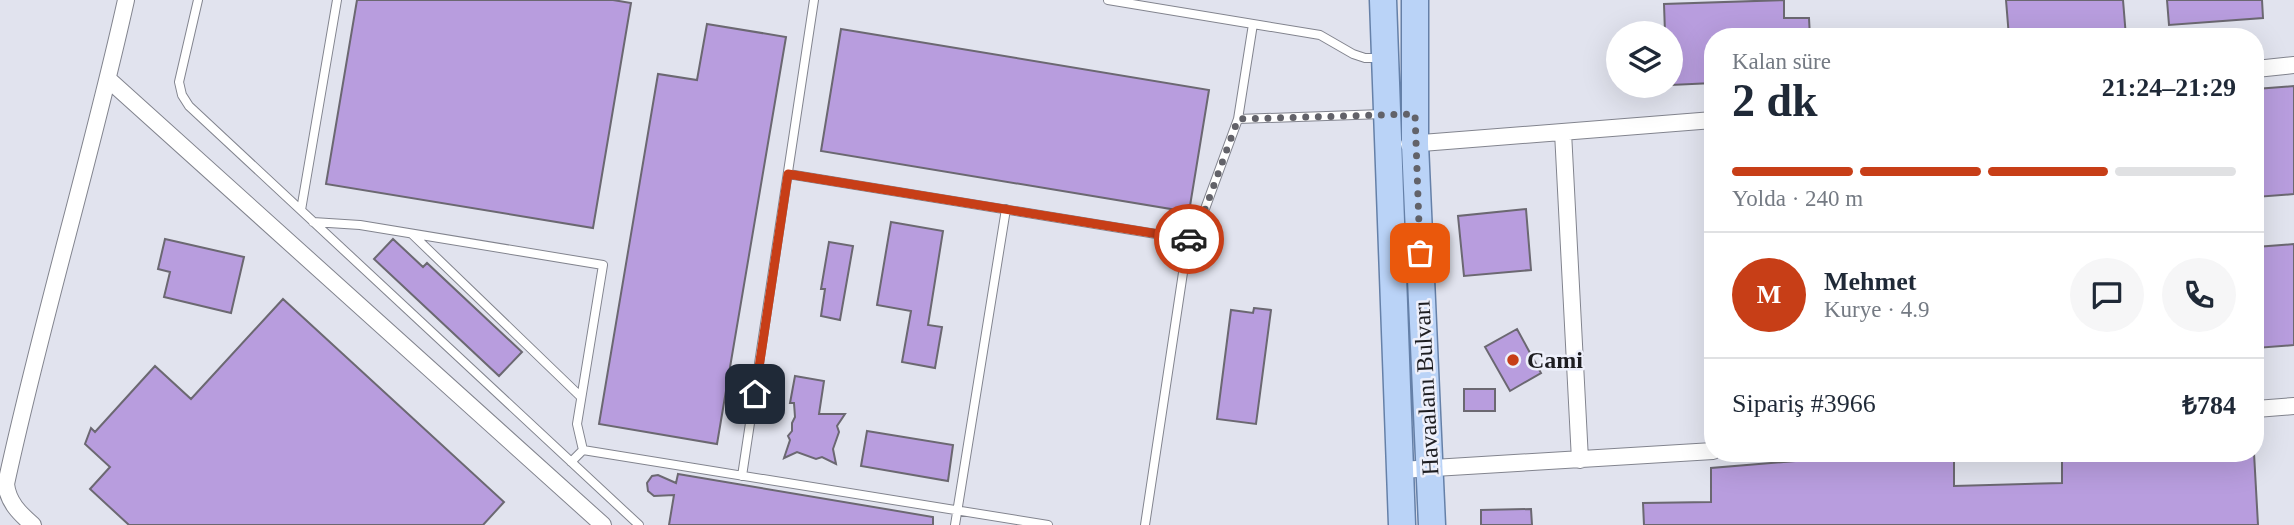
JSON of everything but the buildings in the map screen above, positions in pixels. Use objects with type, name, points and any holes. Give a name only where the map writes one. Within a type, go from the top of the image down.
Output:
[{"type":"main road","name":"Havaalanı Bulvarı","points":[[1383,0],[1402,525]]},
{"type":"main road","name":"Havaalanı Bulvarı","points":[[1415,0],[1415,144],[1432,525]]},
{"type":"main road","points":[[1384,58],[1415,57]]},
{"type":"main road","points":[[1386,114],[1415,114]]},
{"type":"street","points":[[33,525],[7,497],[6,484],[29,382],[108,79],[125,0]]},
{"type":"street","points":[[2264,68],[2294,65]]},
{"type":"street","points":[[108,79],[603,525]]},
{"type":"street","points":[[1387,144],[1704,121]]},
{"type":"street","points":[[1563,132],[1580,460]]},
{"type":"street","points":[[2264,408],[2294,406]]},
{"type":"street","points":[[1401,470],[1704,452]]},
{"type":"lane","points":[[198,0],[180,74],[182,95],[188,106],[639,525]]},
{"type":"lane","points":[[300,210],[337,0]]},
{"type":"lane","points":[[742,476],[814,0]]},
{"type":"lane","points":[[1108,0],[1320,35],[1353,54],[1365,58],[1384,58]]},
{"type":"lane","points":[[1145,525],[1184,266],[1238,119],[1253,24]]},
{"type":"lane","points":[[1238,119],[1386,114]]},
{"type":"lane","points":[[788,174],[1194,240]]},
{"type":"lane","points":[[955,525],[1006,209]]},
{"type":"lane","points":[[313,222],[360,225],[603,265],[577,424],[583,450]]},
{"type":"lane","points":[[412,234],[581,397]]},
{"type":"lane","points":[[583,450],[1048,525]]},
{"type":"lane","points":[[571,462],[583,450]]},
{"type":"way so far","points":[[1189,239],[1194,240],[1238,119],[1415,114],[1420,253]]},
{"type":"place","name":"Cami","points":[[1513,360]]},
{"type":"route","points":[[755,394],[788,174],[1189,239]]}]
